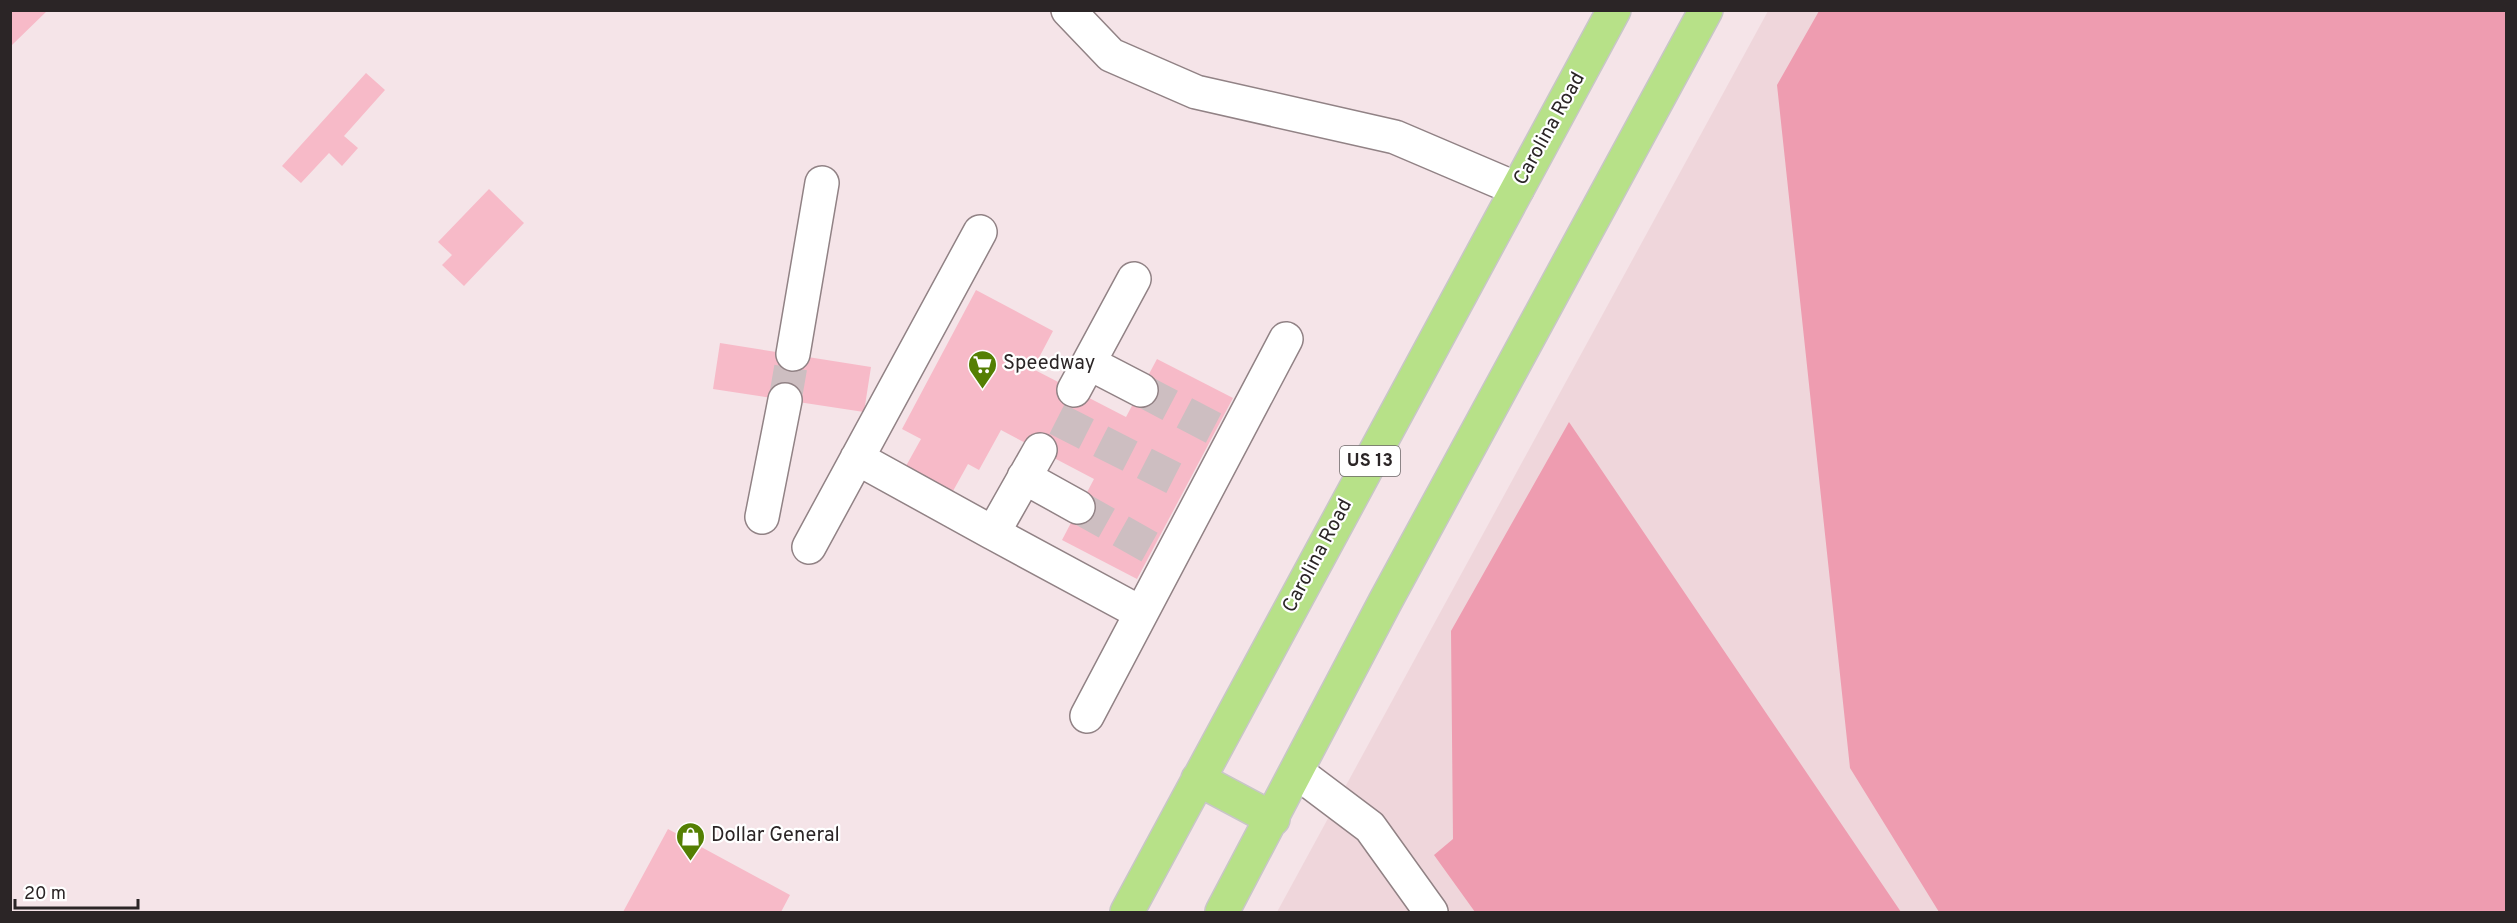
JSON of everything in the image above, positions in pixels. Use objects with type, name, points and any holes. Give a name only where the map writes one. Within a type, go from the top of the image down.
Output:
[{"type":"highway","name":"Carolina Road","points":[[1127,912],[1614,10]]},
{"type":"highway","points":[[1222,912],[1273,819],[1384,602],[1706,10]]},
{"type":"highway","points":[[1198,778],[1273,819]]},
{"type":"lane","points":[[1068,10],[1111,55],[1196,92],[1395,136],[1517,189]]},
{"type":"lane","points":[[793,354],[822,183]]},
{"type":"lane","points":[[809,547],[980,232]]},
{"type":"lane","points":[[1134,279],[1082,376],[1141,390]]},
{"type":"lane","points":[[1087,716],[1141,613],[1162,554],[1195,490],[1225,434],[1286,339]]},
{"type":"lane","points":[[762,517],[785,400]]},
{"type":"lane","points":[[857,458],[1141,613]]},
{"type":"lane","points":[[993,533],[1032,464],[1078,507]]},
{"type":"lane","points":[[1297,772],[1370,827],[1431,912]]},
{"type":"shaded area","points":[[1768,11],[2506,11],[2506,912],[1277,912]]},
{"type":"shaded area","points":[[1819,11],[2506,11],[2506,912],[1939,912],[1850,768],[1777,85]]},
{"type":"shaded area","points":[[1569,422],[1901,912],[1475,912],[1434,855],[1453,839],[1451,631]]},
{"type":"building","points":[[10,10],[48,10],[12,45]]},
{"type":"building","points":[[366,73],[385,90],[344,136],[358,148],[342,166],[329,153],[301,183],[282,166]]},
{"type":"building","points":[[489,189],[524,223],[464,286],[442,265],[452,255],[438,242]]},
{"type":"building","points":[[976,290],[1053,331],[1033,369],[1126,417],[1157,359],[1233,398],[1137,579],[1062,540],[1094,479],[1001,430],[979,470],[968,464],[953,491],[906,466],[921,439],[902,429]]},
{"type":"building","points":[[720,343],[871,367],[864,412],[713,389]]},
{"type":"building","name":"Dollar General","points":[[668,829],[790,895],[781,912],[623,912]]},
{"type":"tunnel","points":[[785,400],[793,354]]},
{"type":"tunnel","points":[[1141,390],[1217,430]]},
{"type":"tunnel","points":[[1057,419],[1187,485]]},
{"type":"tunnel","points":[[1078,507],[1153,549]]},
{"type":"place","name":"Speedway","points":[[982,390]]},
{"type":"place","name":"Dollar General","points":[[690,862]]}]
